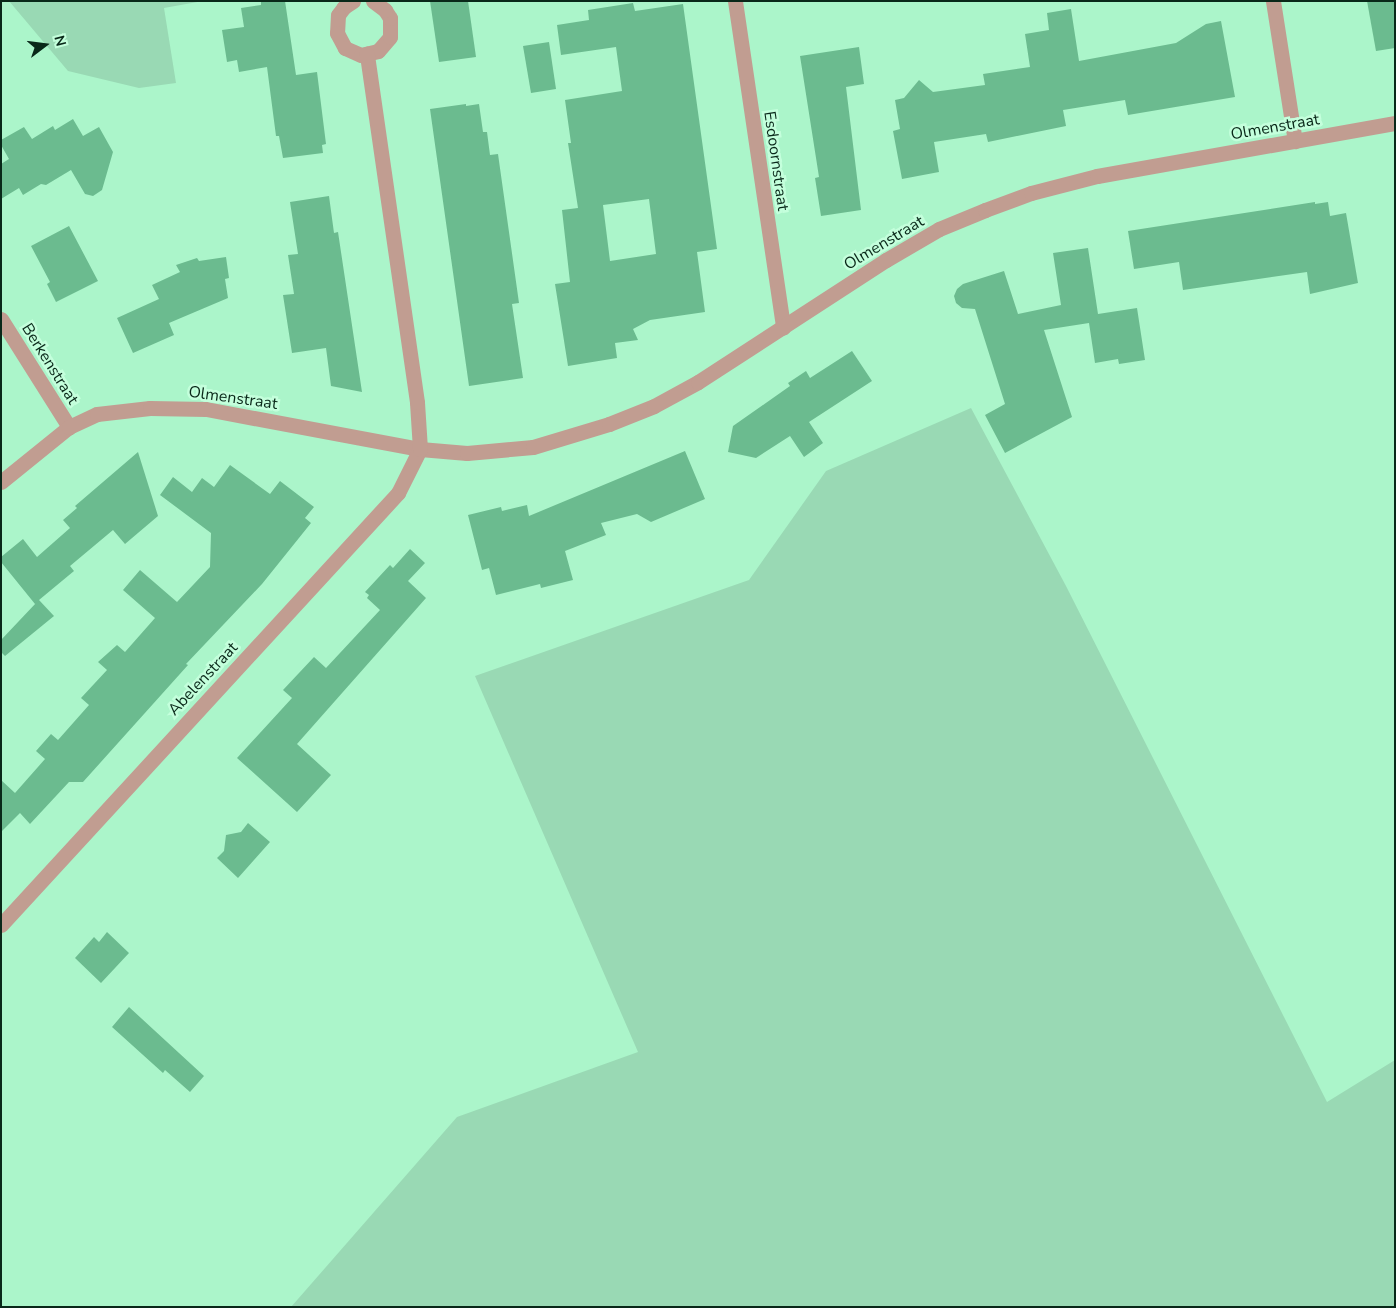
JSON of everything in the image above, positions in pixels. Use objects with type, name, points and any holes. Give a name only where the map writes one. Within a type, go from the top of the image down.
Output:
[{"type":"street","points":[[353,1],[344,7],[338,15],[336,33],[345,48],[353,53],[367,54],[378,51],[385,45],[391,28],[390,18],[385,10],[373,1]]},
{"type":"street","name":"Esdoornstraat","points":[[735,1],[783,327]]},
{"type":"street","points":[[1273,1],[1295,141]]},
{"type":"street","points":[[367,54],[417,402],[420,449]]},
{"type":"street","name":"Olmenstraat","points":[[1,482],[69,427],[97,414],[150,408],[206,409],[420,449],[466,453],[532,447],[609,424],[654,406],[698,382],[939,229],[1031,193],[1097,176],[1395,123]]},
{"type":"street","name":"Berkenstraat","points":[[1,319],[69,427]]},
{"type":"street","name":"Abelenstraat","points":[[1,925],[398,493],[420,449]]},
{"type":"green space","points":[[9,1],[203,1],[164,8],[176,83],[139,88],[68,71]]},
{"type":"green space","points":[[971,408],[1066,586],[1327,1102],[1395,1060],[1395,1307],[291,1307],[457,1117],[638,1052],[475,676],[749,580],[826,471]]},
{"type":"building","points":[[261,1],[285,1],[296,75],[317,72],[326,144],[322,145],[323,153],[283,158],[279,136],[276,136],[267,67],[239,72],[237,60],[227,62],[222,30],[244,27],[241,8],[261,5]]},
{"type":"building","points":[[430,1],[468,1],[476,57],[439,62]]},
{"type":"building","points":[[1367,1],[1395,1],[1395,48],[1376,51]]},
{"type":"building","points":[[633,3],[635,11],[683,4],[717,249],[697,252],[705,312],[650,320],[633,329],[638,340],[615,343],[617,358],[568,366],[555,284],[570,282],[562,210],[578,208],[568,143],[571,143],[565,100],[622,91],[616,47],[561,55],[557,25],[589,20],[588,10]],"holes":[[[649,199],[656,254],[610,261],[603,205]]]},
{"type":"building","points":[[1071,9],[1079,61],[1176,43],[1206,24],[1221,21],[1235,97],[1128,115],[1125,100],[1063,110],[1066,126],[988,142],[986,134],[934,142],[939,172],[902,179],[893,131],[900,129],[895,100],[904,98],[919,80],[933,92],[985,85],[983,74],[1030,67],[1025,34],[1049,30],[1047,13]]},
{"type":"building","points":[[549,42],[556,89],[531,93],[523,46]]},
{"type":"building","points":[[859,47],[864,84],[846,87],[861,210],[821,216],[815,178],[819,177],[800,56]]},
{"type":"building","points":[[466,104],[466,106],[479,104],[483,132],[487,132],[490,155],[498,154],[519,303],[512,304],[523,378],[469,386],[430,109]]},
{"type":"building","points":[[73,119],[83,136],[99,127],[113,152],[102,190],[93,196],[85,194],[71,170],[46,185],[41,184],[23,195],[19,188],[1,199],[1,164],[9,159],[1,145],[1,140],[24,127],[32,139],[53,126],[55,130]]},
{"type":"building","points":[[329,196],[334,233],[338,232],[362,392],[331,386],[326,348],[292,353],[283,295],[294,294],[288,255],[298,254],[290,202]]},
{"type":"building","points":[[1315,202],[1315,204],[1328,202],[1330,216],[1346,213],[1358,283],[1310,294],[1307,272],[1183,290],[1179,262],[1134,269],[1128,231]]},
{"type":"building","points":[[69,226],[98,281],[56,302],[47,284],[50,282],[31,246]]},
{"type":"building","points":[[1088,248],[1098,314],[1137,308],[1145,360],[1119,364],[1118,359],[1095,363],[1089,323],[1044,330],[1072,417],[1005,453],[985,415],[1005,404],[975,309],[962,308],[956,303],[954,296],[957,289],[963,284],[1004,271],[1018,314],[1061,305],[1053,253]]},
{"type":"building","points":[[226,257],[229,278],[225,279],[228,298],[169,323],[174,335],[133,353],[117,318],[159,299],[152,285],[180,272],[176,265],[197,258],[199,261]]},
{"type":"building","points":[[852,351],[872,381],[809,422],[823,443],[804,457],[790,436],[756,458],[728,452],[733,426],[790,386],[788,383],[806,371],[810,378]]},
{"type":"building","points":[[685,451],[705,499],[651,522],[637,514],[601,523],[606,535],[565,551],[573,580],[541,588],[540,584],[496,595],[489,568],[482,570],[468,515],[501,507],[502,511],[527,505],[529,516]]},
{"type":"building","points":[[138,452],[158,516],[125,544],[113,530],[70,566],[74,571],[39,600],[54,616],[5,656],[1,652],[1,640],[36,603],[1,562],[1,557],[23,539],[37,557],[70,528],[63,520],[77,508],[75,506]]},
{"type":"building","points":[[230,465],[270,494],[280,481],[314,507],[305,518],[311,523],[262,584],[186,664],[188,665],[83,782],[69,782],[30,824],[20,813],[1,832],[1,780],[15,793],[45,759],[36,751],[51,734],[58,740],[89,705],[81,698],[107,670],[98,662],[117,645],[125,652],[155,618],[123,590],[140,570],[177,602],[210,567],[211,533],[160,495],[173,477],[192,492],[202,478],[214,487]]},
{"type":"building","points":[[410,549],[425,563],[408,581],[426,598],[297,744],[331,775],[297,812],[237,758],[292,698],[283,690],[314,657],[326,668],[380,610],[367,598],[369,595],[365,592],[390,565],[393,568]]},
{"type":"building","points":[[248,823],[270,842],[238,878],[217,858],[224,851],[226,835],[241,832]]},
{"type":"building","points":[[107,932],[129,953],[101,983],[75,958],[94,937],[99,942]]},
{"type":"building","points":[[129,1007],[204,1076],[190,1092],[165,1070],[163,1073],[112,1027]]}]
